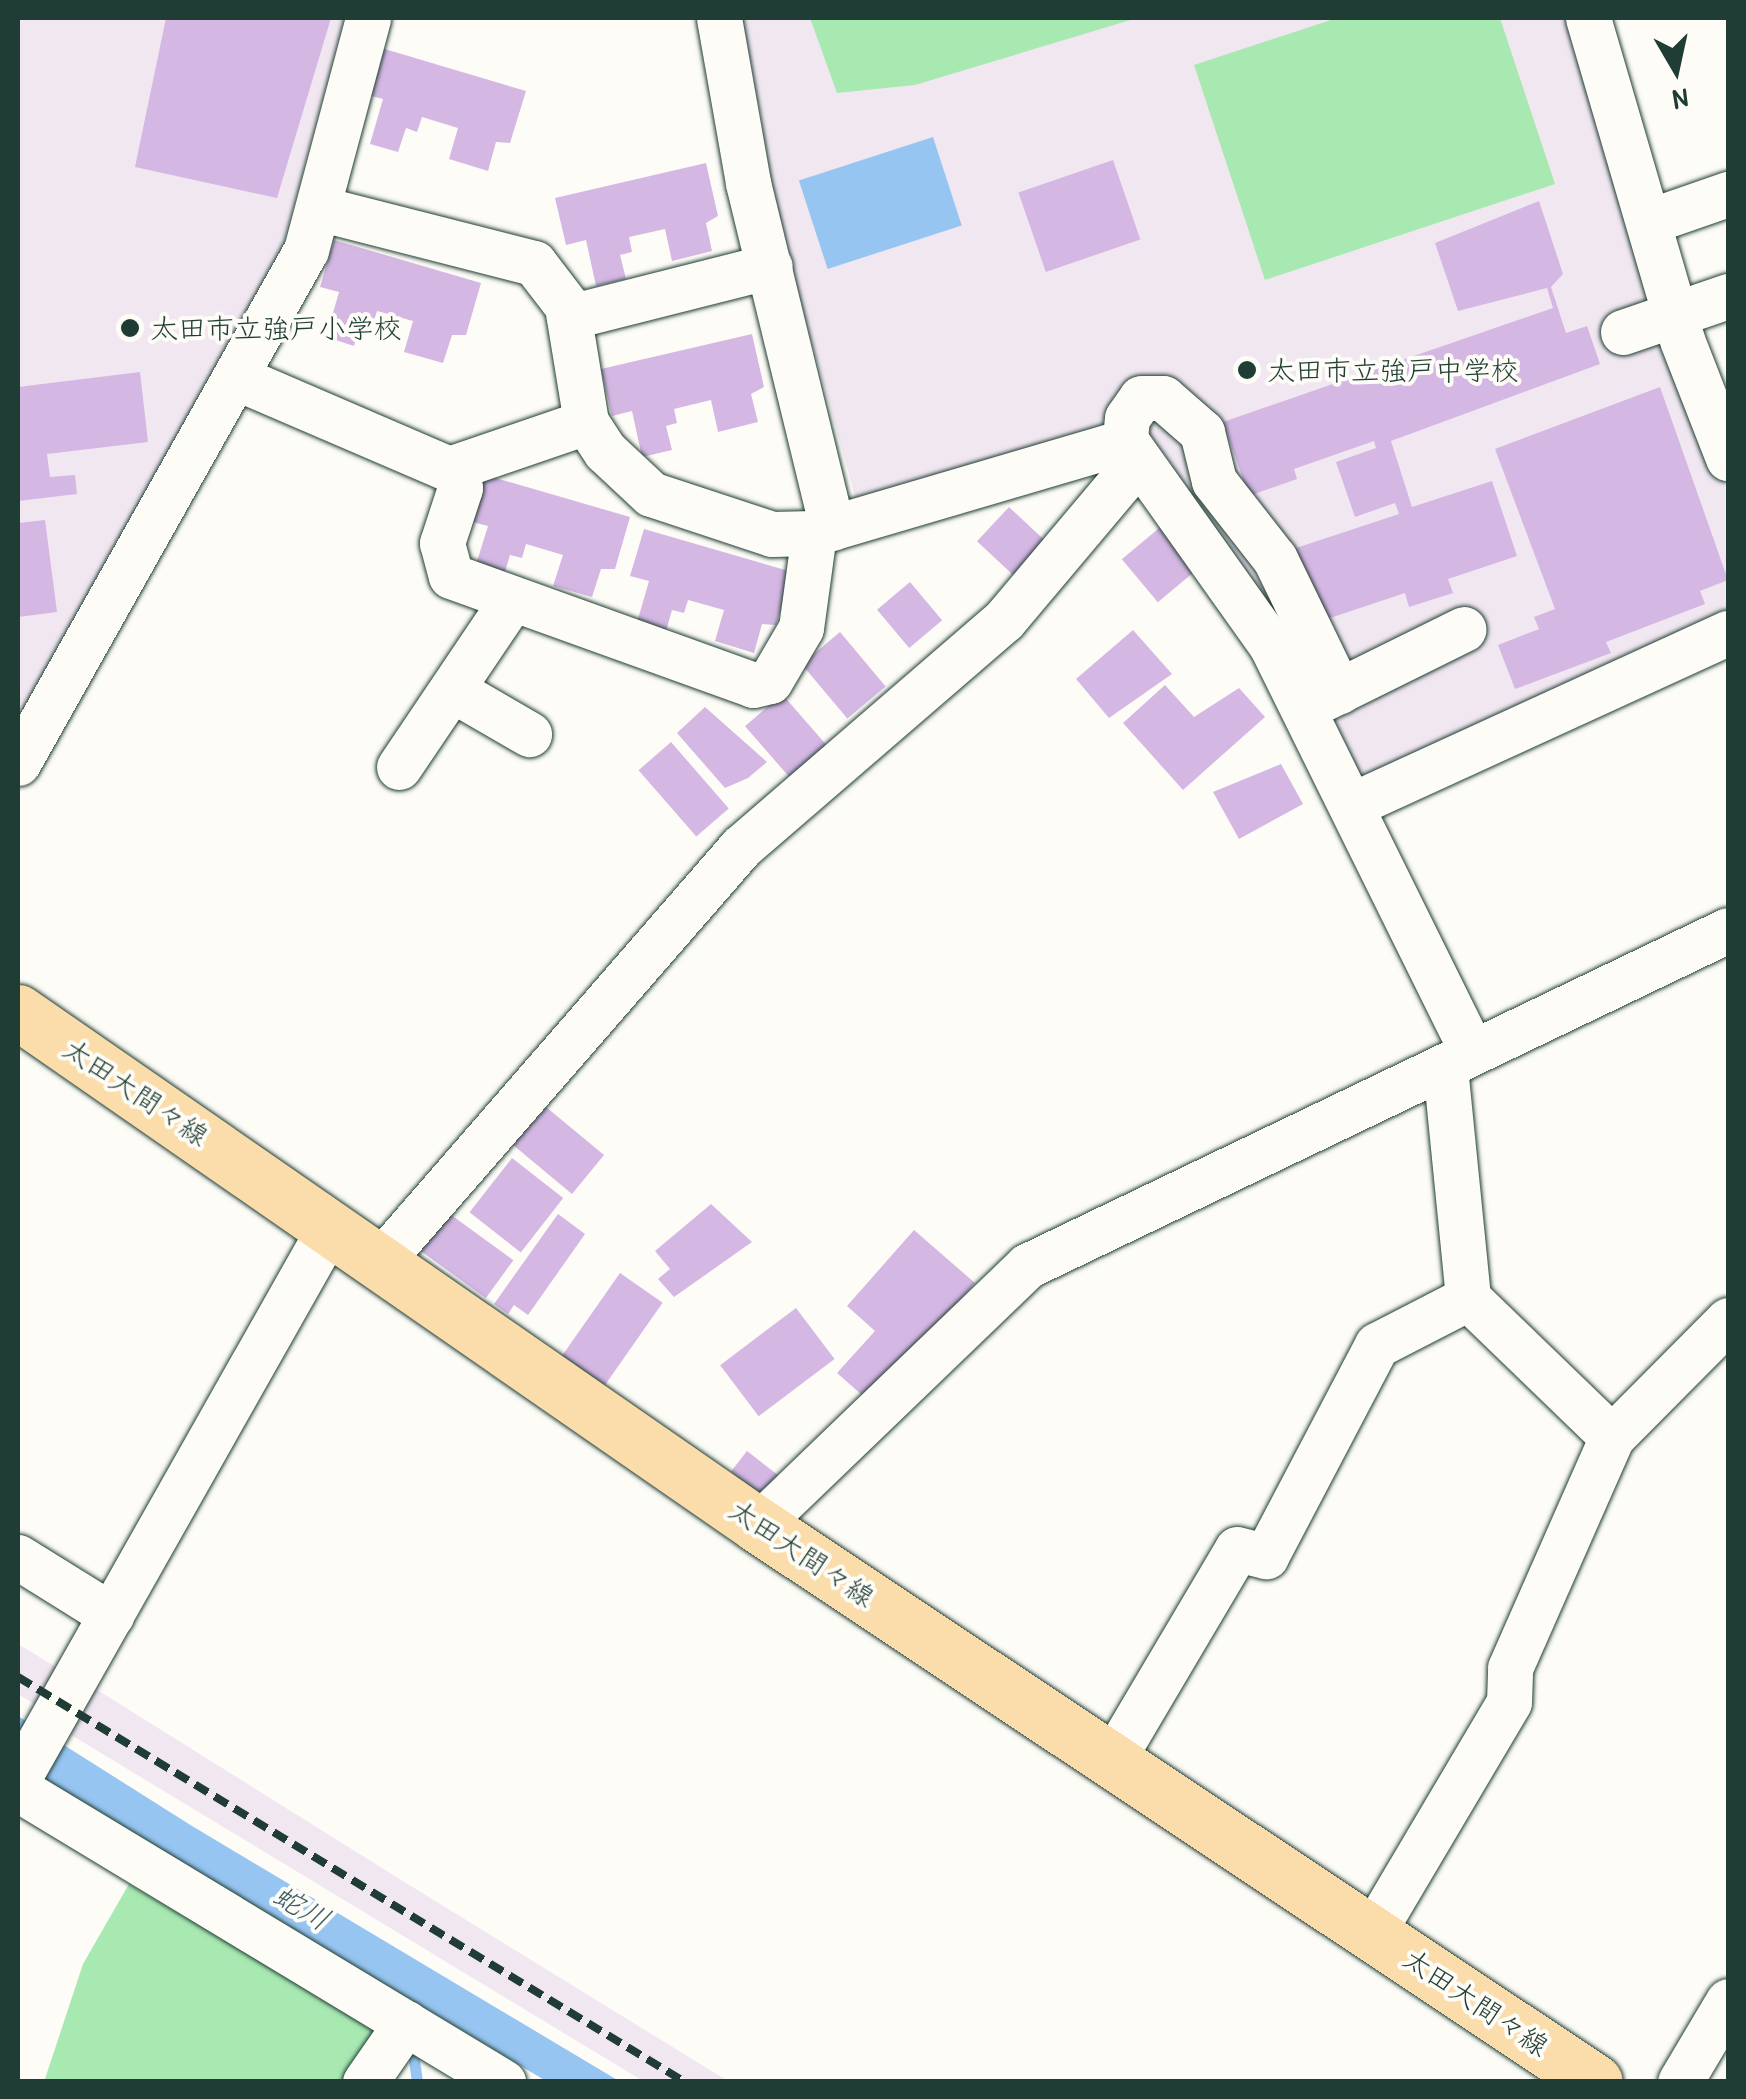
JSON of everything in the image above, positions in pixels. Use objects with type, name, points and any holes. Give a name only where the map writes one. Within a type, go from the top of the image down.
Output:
[{"type":"main road","name":"太田大間々線","points":[[18,1012],[758,1525],[1594,2082]]},
{"type":"street","points":[[19,759],[240,379],[318,208],[368,18]]},
{"type":"street","points":[[456,467],[460,488],[442,542],[451,576],[511,601],[754,685],[770,681],[801,628],[823,531],[719,18]]},
{"type":"street","points":[[1588,18],[1728,458]]},
{"type":"street","points":[[1650,221],[1728,194]]},
{"type":"street","points":[[318,208],[534,263],[554,279],[569,317],[586,422],[651,494],[772,534],[823,531],[1126,441]]},
{"type":"street","points":[[569,317],[770,266]]},
{"type":"street","points":[[1623,332],[1728,296]]},
{"type":"street","points":[[240,379],[456,467],[586,422]]},
{"type":"street","points":[[380,1262],[741,847],[1004,620],[1121,482],[1126,418],[1149,395],[1202,432],[1214,481],[1276,559],[1356,803],[1458,1059],[1468,1298],[1612,1437]]},
{"type":"street","points":[[1126,441],[1322,699]]},
{"type":"street","points":[[399,767],[511,601]]},
{"type":"street","points":[[1322,699],[1464,629]]},
{"type":"street","points":[[1356,803],[1728,633]]},
{"type":"street","points":[[452,690],[528,734]]},
{"type":"street","points":[[758,1525],[1027,1266],[1728,930]]},
{"type":"street","points":[[330,1225],[51,1722],[19,1787],[406,2023],[445,2064],[503,2082]]},
{"type":"street","points":[[1111,1762],[1236,1549],[1266,1556],[1378,1345],[1468,1298]]},
{"type":"street","points":[[1374,1932],[1509,1702],[1510,1668],[1612,1437],[1728,1320]]},
{"type":"street","points":[[18,1557],[111,1615]]},
{"type":"street","points":[[1680,2082],[1728,2002]]},
{"type":"street","points":[[365,2082],[406,2023]]},
{"type":"shaded area","name":"太田市立強戸小学校","points":[[18,18],[344,18],[279,260],[18,726]]},
{"type":"shaded area","name":"太田市立強戸中学校","points":[[736,18],[1568,18],[1658,321],[1728,492],[1728,619],[1362,785],[1127,419],[857,503],[763,168],[762,117]]},
{"type":"shaded area","points":[[18,1644],[61,1670],[42,1709],[18,1694]]},
{"type":"shaded area","points":[[91,1686],[728,2081],[643,2081],[63,1730]]},
{"type":"green space","points":[[810,18],[1137,18],[915,85],[837,93]]},
{"type":"green space","points":[[1337,18],[1500,18],[1555,184],[1265,280],[1194,65]]},
{"type":"green space","points":[[129,1884],[388,2036],[357,2081],[44,2082],[83,1964]]},
{"type":"water","points":[[933,137],[962,225],[828,269],[799,181]]},
{"type":"water","name":"蛇川","points":[[18,1716],[192,1826],[619,2081],[546,2081],[55,1786],[18,1763]]},
{"type":"building","points":[[166,18],[331,18],[277,198],[135,167]]},
{"type":"building","points":[[378,47],[526,91],[510,143],[496,142],[488,171],[449,159],[458,128],[422,117],[417,132],[406,128],[398,152],[370,144],[383,99],[364,94]]},
{"type":"building","points":[[1113,160],[1140,239],[1046,272],[1018,193]]},
{"type":"building","points":[[706,163],[718,216],[706,223],[712,251],[672,261],[665,229],[629,237],[632,252],[620,255],[626,279],[596,286],[586,240],[566,245],[555,198]]},
{"type":"building","points":[[1539,201],[1563,274],[1551,287],[1566,333],[1587,326],[1600,364],[1391,441],[1412,507],[1492,481],[1517,556],[1448,579],[1453,593],[1409,607],[1405,593],[1312,624],[1287,551],[1399,514],[1395,503],[1355,517],[1336,462],[1376,448],[1374,441],[1294,469],[1297,479],[1249,496],[1223,422],[1553,308],[1547,288],[1458,311],[1435,243]]},
{"type":"building","points":[[334,240],[481,283],[466,335],[452,335],[443,363],[404,352],[413,321],[377,311],[373,324],[361,321],[354,346],[326,337],[339,292],[320,287]]},
{"type":"building","points":[[752,334],[764,387],[751,394],[758,422],[718,432],[711,400],[674,409],[677,423],[666,426],[672,450],[642,457],[632,411],[612,416],[601,369]]},
{"type":"building","points":[[140,372],[148,442],[47,454],[50,477],[75,475],[77,494],[18,501],[18,387]]},
{"type":"building","points":[[1660,387],[1728,580],[1700,591],[1705,604],[1606,642],[1611,653],[1515,689],[1498,645],[1539,629],[1534,617],[1555,609],[1495,449]]},
{"type":"building","points":[[482,474],[630,517],[615,569],[601,569],[592,597],[553,586],[563,555],[526,544],[522,558],[510,555],[503,579],[474,571],[488,526],[469,521]]},
{"type":"building","points":[[1009,507],[1047,542],[1015,577],[977,541]]},
{"type":"building","points":[[45,520],[57,612],[18,617],[18,523]]},
{"type":"building","points":[[1164,524],[1200,567],[1158,602],[1122,559]]},
{"type":"building","points":[[644,529],[792,572],[776,625],[762,624],[754,653],[715,641],[724,610],[688,600],[684,613],[672,610],[665,635],[636,626],[649,581],[630,576]]},
{"type":"building","points":[[910,582],[942,620],[909,648],[877,610]]},
{"type":"building","points":[[1133,630],[1172,674],[1109,718],[1076,679]]},
{"type":"building","points":[[840,632],[886,686],[847,719],[802,664]]},
{"type":"building","points":[[1165,685],[1194,717],[1239,688],[1265,717],[1183,790],[1123,723]]},
{"type":"building","points":[[782,694],[832,751],[795,784],[745,726]]},
{"type":"building","points":[[705,707],[767,762],[748,778],[725,788],[677,733]]},
{"type":"building","points":[[671,742],[729,808],[696,837],[639,770]]},
{"type":"building","points":[[1281,764],[1303,804],[1239,839],[1213,792]]},
{"type":"building","points":[[546,1107],[604,1155],[572,1194],[500,1134],[514,1117],[528,1128]]},
{"type":"building","points":[[512,1158],[563,1198],[521,1252],[470,1212]]},
{"type":"building","points":[[711,1204],[752,1242],[674,1297],[658,1279],[670,1269],[655,1251]]},
{"type":"building","points":[[443,1209],[513,1260],[486,1298],[415,1247]]},
{"type":"building","points":[[558,1214],[585,1234],[528,1315],[514,1305],[508,1314],[494,1304]]},
{"type":"building","points":[[914,1230],[975,1283],[870,1402],[837,1373],[875,1331],[847,1306]]},
{"type":"building","points":[[620,1273],[663,1303],[605,1386],[562,1356]]},
{"type":"building","points":[[796,1308],[835,1359],[759,1416],[720,1365]]},
{"type":"building","points":[[747,1451],[780,1477],[764,1497],[731,1471]]},
{"type":"waterway","points":[[414,2060],[417,2082]]},
{"type":"railway","points":[[18,1677],[685,2082]]},
{"type":"place","name":"太田市立強戸小学校","points":[[130,328]]},
{"type":"place","name":"太田市立強戸中学校","points":[[1247,370]]}]
